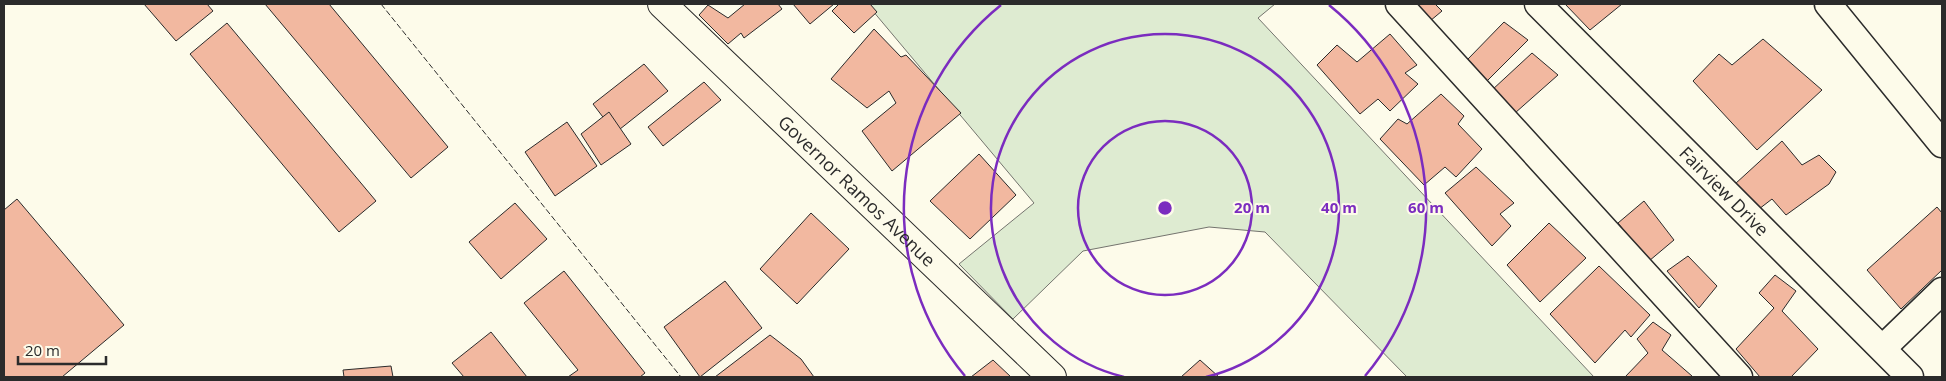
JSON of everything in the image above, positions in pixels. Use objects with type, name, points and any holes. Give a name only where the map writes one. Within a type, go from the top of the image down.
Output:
[{"type":"main road","name":"Governor Ramos Avenue","points":[[662,4],[1052,377]]},
{"type":"street","points":[[1399,4],[1739,377]]},
{"type":"street","name":"Fairview Drive","points":[[1538,4],[1910,377]]},
{"type":"street","points":[[1828,4],[1942,144]]},
{"type":"street","points":[[1883,348],[1942,291]]},
{"type":"green space","points":[[867,4],[1275,4],[1258,18],[1594,377],[1407,377],[1265,232],[1209,227],[1083,251],[1013,319],[959,264],[1034,203]]},
{"type":"building","points":[[144,4],[207,4],[213,11],[176,41]]},
{"type":"building","points":[[265,4],[329,4],[448,147],[411,178]]},
{"type":"building","points":[[745,4],[778,4],[782,9],[744,38],[741,33],[728,44],[699,15],[708,5],[728,18]]},
{"type":"building","points":[[793,4],[834,4],[810,24]]},
{"type":"building","points":[[839,4],[870,4],[877,12],[854,33],[832,11]]},
{"type":"building","points":[[1413,4],[1435,4],[1442,11],[1430,21]]},
{"type":"building","points":[[1565,4],[1622,4],[1590,30]]},
{"type":"building","points":[[1504,22],[1528,40],[1487,81],[1468,59]]},
{"type":"building","points":[[227,23],[376,201],[339,232],[190,54]]},
{"type":"building","points":[[874,29],[901,57],[906,55],[961,113],[892,171],[862,131],[896,103],[889,91],[867,108],[831,79]]},
{"type":"building","points":[[1390,34],[1417,65],[1405,73],[1418,84],[1390,111],[1378,99],[1360,114],[1317,65],[1337,45],[1357,62]]},
{"type":"building","points":[[1763,39],[1822,90],[1757,150],[1693,81],[1719,54],[1732,65]]},
{"type":"building","points":[[1532,53],[1558,75],[1515,113],[1492,90]]},
{"type":"building","points":[[644,64],[668,91],[615,133],[593,104]]},
{"type":"building","points":[[704,82],[721,100],[663,146],[648,127]]},
{"type":"building","points":[[1441,94],[1464,116],[1458,124],[1482,149],[1456,177],[1445,167],[1424,185],[1380,139],[1398,119],[1407,124]]},
{"type":"building","points":[[609,112],[631,144],[601,165],[581,134]]},
{"type":"building","points":[[567,122],[597,166],[555,196],[525,152]]},
{"type":"building","points":[[1782,141],[1802,165],[1819,155],[1836,172],[1829,184],[1786,215],[1772,199],[1759,209],[1735,184]]},
{"type":"building","points":[[979,154],[1016,195],[970,239],[930,201]]},
{"type":"building","points":[[1476,167],[1514,203],[1500,214],[1511,226],[1492,246],[1445,193]]},
{"type":"building","points":[[17,199],[124,325],[62,377],[4,377],[4,210]]},
{"type":"building","points":[[1644,201],[1674,240],[1649,261],[1618,223]]},
{"type":"building","points":[[515,203],[547,239],[501,279],[469,242]]},
{"type":"building","points":[[1937,207],[1942,213],[1942,270],[1901,309],[1867,270]]},
{"type":"building","points":[[811,213],[849,249],[797,304],[760,269]]},
{"type":"building","points":[[1549,223],[1586,258],[1540,302],[1507,265]]},
{"type":"building","points":[[1688,256],[1717,286],[1699,308],[1667,271]]},
{"type":"building","points":[[1599,266],[1650,315],[1631,337],[1625,330],[1595,363],[1550,314]]},
{"type":"building","points":[[564,271],[645,373],[640,377],[568,377],[578,370],[524,303]]},
{"type":"building","points":[[1775,275],[1796,291],[1782,311],[1818,349],[1791,377],[1760,377],[1736,349],[1774,308],[1759,293]]},
{"type":"building","points":[[725,281],[762,328],[700,377],[664,327]]},
{"type":"building","points":[[1653,322],[1671,335],[1662,350],[1691,377],[1625,377],[1648,353],[1637,339]]},
{"type":"building","points":[[491,332],[527,377],[464,377],[452,363]]},
{"type":"building","points":[[770,335],[801,359],[814,377],[715,377]]},
{"type":"building","points":[[993,360],[1011,377],[971,377]]},
{"type":"building","points":[[1200,360],[1219,377],[1181,377]]},
{"type":"building","points":[[391,366],[393,377],[344,377],[343,370]]},
{"type":"fence","points":[[381,4],[681,377]]}]
